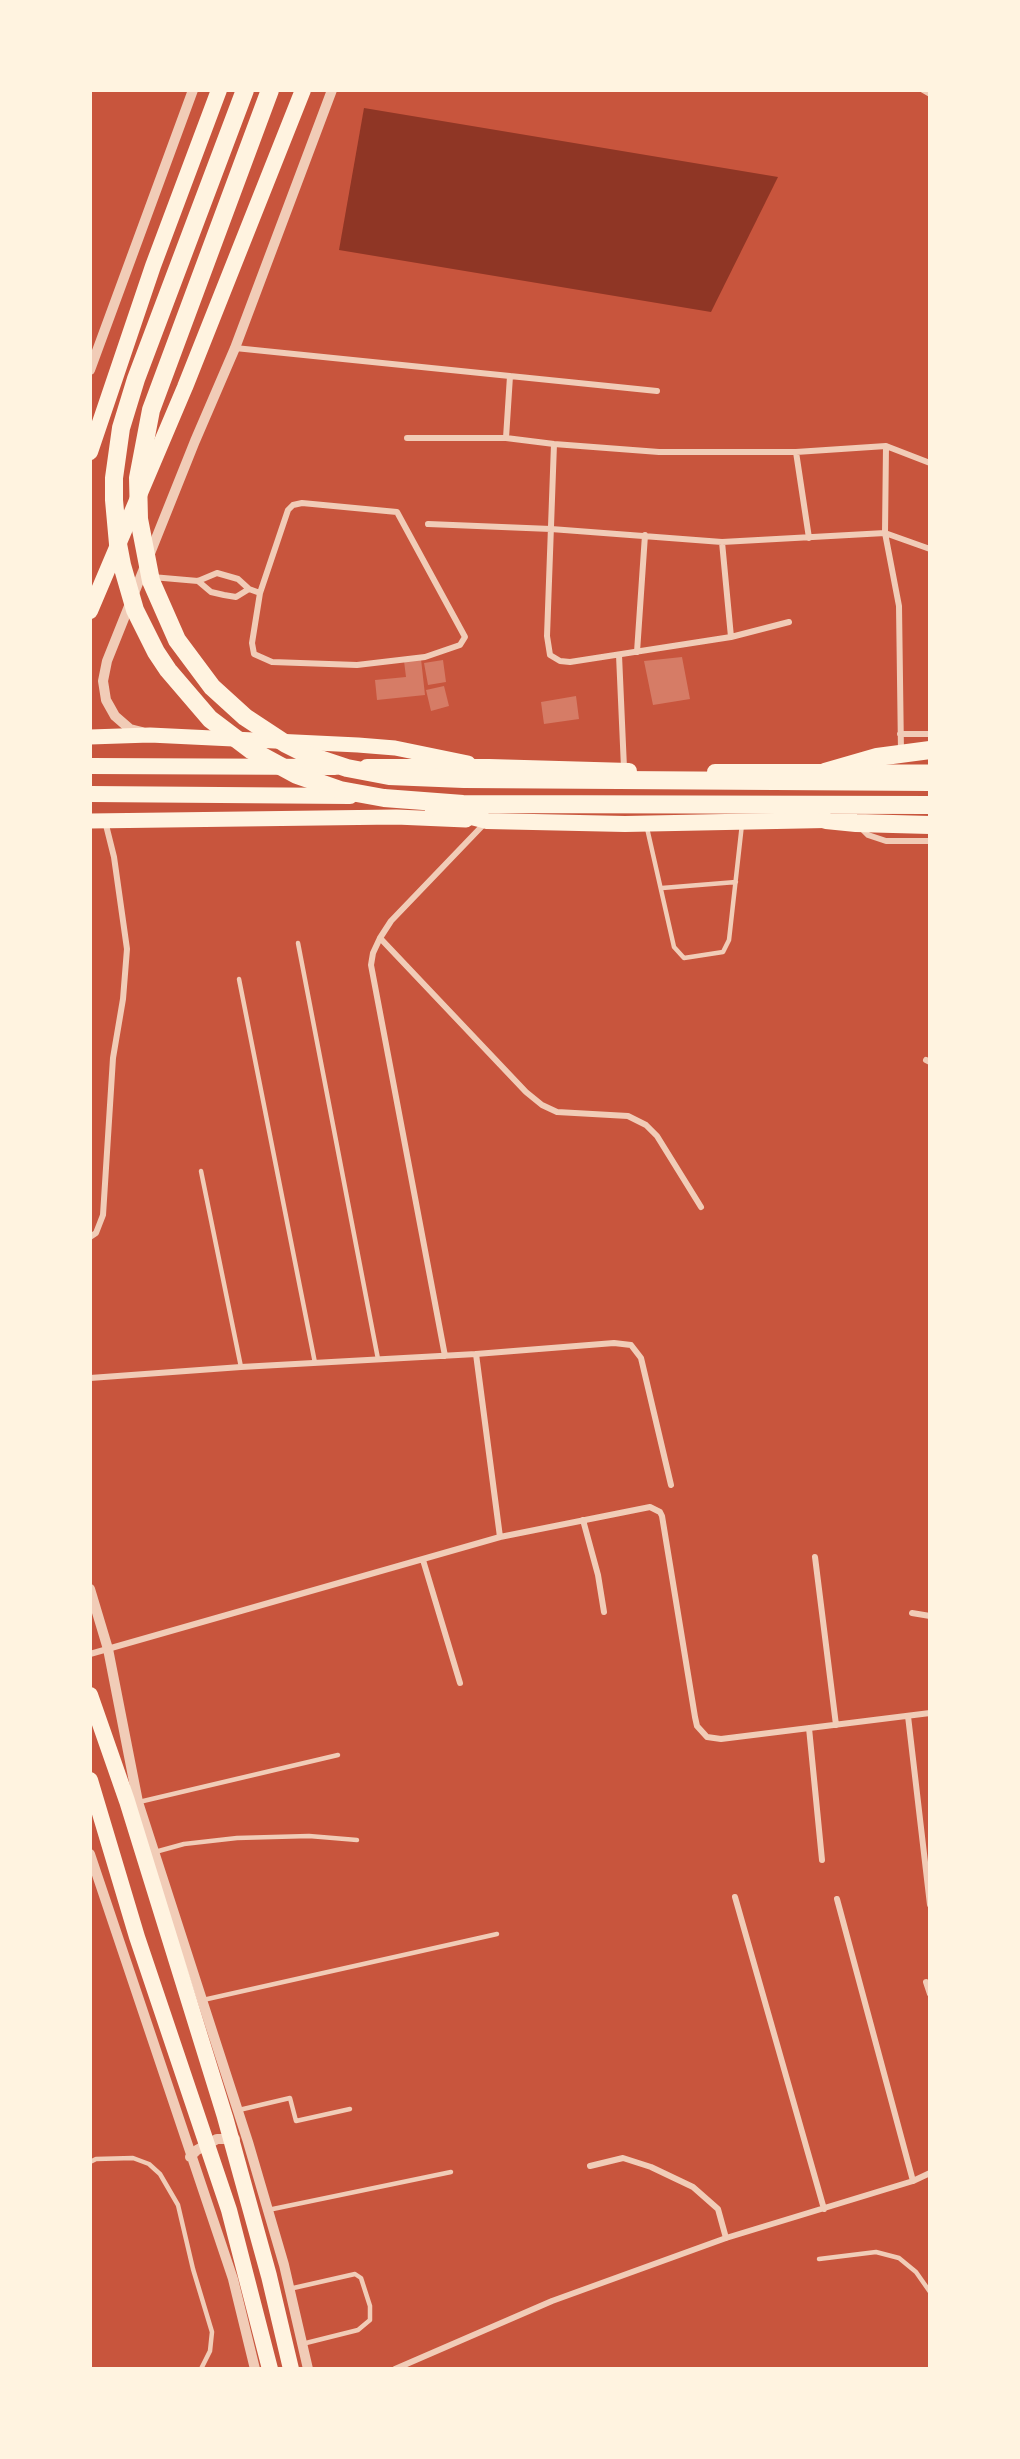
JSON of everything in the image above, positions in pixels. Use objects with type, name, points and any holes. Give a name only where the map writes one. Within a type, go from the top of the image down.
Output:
[{"type":"highway","points":[[90,452],[153,266],[219,90]]},
{"type":"highway","points":[[245,90],[133,387],[121,428],[114,478],[118,544],[135,610],[156,652],[168,670],[210,719],[251,750],[297,775],[340,790],[384,798],[475,804],[930,805]]},
{"type":"highway","points":[[270,90],[151,410],[138,478],[141,539],[151,580],[177,640],[212,687],[245,717],[286,744],[308,755],[347,768],[389,776],[476,779],[930,782]]},
{"type":"highway","points":[[90,611],[185,387],[303,90]]},
{"type":"highway","points":[[90,766],[489,767],[624,771],[825,772],[901,752],[930,750]]},
{"type":"highway","points":[[90,794],[394,797],[487,821],[646,823],[826,820],[856,824],[930,825]]},
{"type":"highway","points":[[90,1695],[127,1801],[225,2117],[269,2276],[291,2369]]},
{"type":"highway","points":[[90,1780],[137,1937],[229,2210],[270,2369]]},
{"type":"main road","points":[[90,737],[150,735],[358,745],[395,748],[489,767]]},
{"type":"main road","points":[[825,772],[930,772]]},
{"type":"main road","points":[[98,820],[396,817],[487,821]]},
{"type":"main road","points":[[826,820],[930,818]]},
{"type":"street","points":[[90,370],[193,90]]},
{"type":"street","points":[[150,735],[130,729],[115,716],[106,700],[103,681],[107,661],[195,441],[235,348],[332,90]]},
{"type":"street","points":[[923,90],[930,94]]},
{"type":"street","points":[[235,348],[657,392]]},
{"type":"street","points":[[506,438],[510,376]]},
{"type":"street","points":[[407,438],[506,438],[659,452],[796,452],[886,446],[930,463]]},
{"type":"street","points":[[554,444],[547,636],[550,655],[560,661],[570,662],[731,637],[789,622]]},
{"type":"street","points":[[886,446],[885,533],[899,606],[901,752]]},
{"type":"street","points":[[796,452],[809,538]]},
{"type":"street","points":[[302,503],[397,512],[465,637],[460,645],[425,657],[357,665],[272,662],[254,654],[252,643],[260,593],[288,510],[293,505],[302,503]]},
{"type":"street","points":[[428,524],[551,529],[722,542],[885,533],[930,549]]},
{"type":"street","points":[[637,652],[645,535]]},
{"type":"street","points":[[722,542],[731,637]]},
{"type":"street","points":[[141,576],[198,581],[217,573],[238,579],[249,589],[260,593]]},
{"type":"street","points":[[198,581],[211,592],[236,597],[249,589]]},
{"type":"street","points":[[619,655],[624,771]]},
{"type":"street","points":[[900,734],[930,734]]},
{"type":"street","points":[[90,1237],[96,1233],[103,1215],[113,1058],[123,999],[127,949],[114,857],[98,820]]},
{"type":"street","points":[[445,1356],[371,966],[373,953],[391,921],[487,821]]},
{"type":"street","points":[[856,824],[868,835],[886,841],[930,841]]},
{"type":"street","points":[[380,938],[526,1092],[542,1105],[557,1112],[628,1116],[646,1125],[657,1136],[701,1207]]},
{"type":"street","points":[[90,1378],[614,1343],[631,1345],[641,1358],[671,1485]]},
{"type":"street","points":[[476,1354],[501,1537]]},
{"type":"street","points":[[90,1654],[501,1537],[650,1507],[660,1512],[695,1717],[700,1731],[707,1737],[721,1739],[930,1713]]},
{"type":"street","points":[[583,1520],[604,1612]]},
{"type":"street","points":[[815,1557],[836,1725]]},
{"type":"street","points":[[423,1560],[460,1683]]},
{"type":"street","points":[[90,1589],[108,1649],[138,1802],[239,2110],[268,2210],[308,2369]]},
{"type":"street","points":[[912,1613],[930,1616]]},
{"type":"street","points":[[908,1716],[930,1905]]},
{"type":"street","points":[[809,1728],[822,1860]]},
{"type":"street","points":[[90,1854],[94,1877],[232,2279],[255,2369]]},
{"type":"street","points":[[735,1897],[824,2209]]},
{"type":"street","points":[[837,1899],[913,2181]]},
{"type":"street","points":[[926,1982],[930,1994]]},
{"type":"street","points":[[190,2157],[197,2150],[217,2139],[248,2142]]},
{"type":"street","points":[[590,2166],[623,2158],[651,2167],[693,2187],[717,2209],[726,2238]]},
{"type":"street","points":[[395,2369],[552,2301],[726,2238],[913,2181],[930,2173]]},
{"type":"lane","points":[[646,823],[674,947],[684,958],[723,952],[729,940],[743,822]]},
{"type":"lane","points":[[662,888],[736,882]]},
{"type":"lane","points":[[298,943],[378,1359]]},
{"type":"lane","points":[[239,979],[315,1363]]},
{"type":"lane","points":[[201,1171],[241,1367]]},
{"type":"lane","points":[[138,1802],[338,1755]]},
{"type":"lane","points":[[155,1852],[184,1844],[237,1838],[309,1836],[357,1840]]},
{"type":"lane","points":[[203,2000],[497,1934]]},
{"type":"lane","points":[[239,2110],[290,2098],[296,2121],[350,2109]]},
{"type":"lane","points":[[90,2162],[96,2158],[133,2158],[149,2164],[160,2174],[178,2205],[212,2332],[210,2351],[201,2369]]},
{"type":"lane","points":[[268,2210],[451,2172]]},
{"type":"lane","points":[[819,2259],[876,2252],[898,2258],[916,2272],[930,2292]]},
{"type":"lane","points":[[289,2289],[355,2274],[361,2278],[370,2306],[370,2320],[358,2330],[302,2344]]},
{"type":"shaded area","points":[[364,108],[778,177],[711,312],[339,250]]},
{"type":"building","points":[[682,657],[690,699],[653,705],[644,661]]},
{"type":"building","points":[[421,659],[425,695],[377,700],[375,680],[406,677],[404,661]]},
{"type":"building","points":[[443,660],[446,682],[428,685],[424,663]]},
{"type":"building","points":[[444,686],[449,706],[431,711],[426,690]]},
{"type":"building","points":[[576,696],[579,719],[544,724],[541,702]]}]
